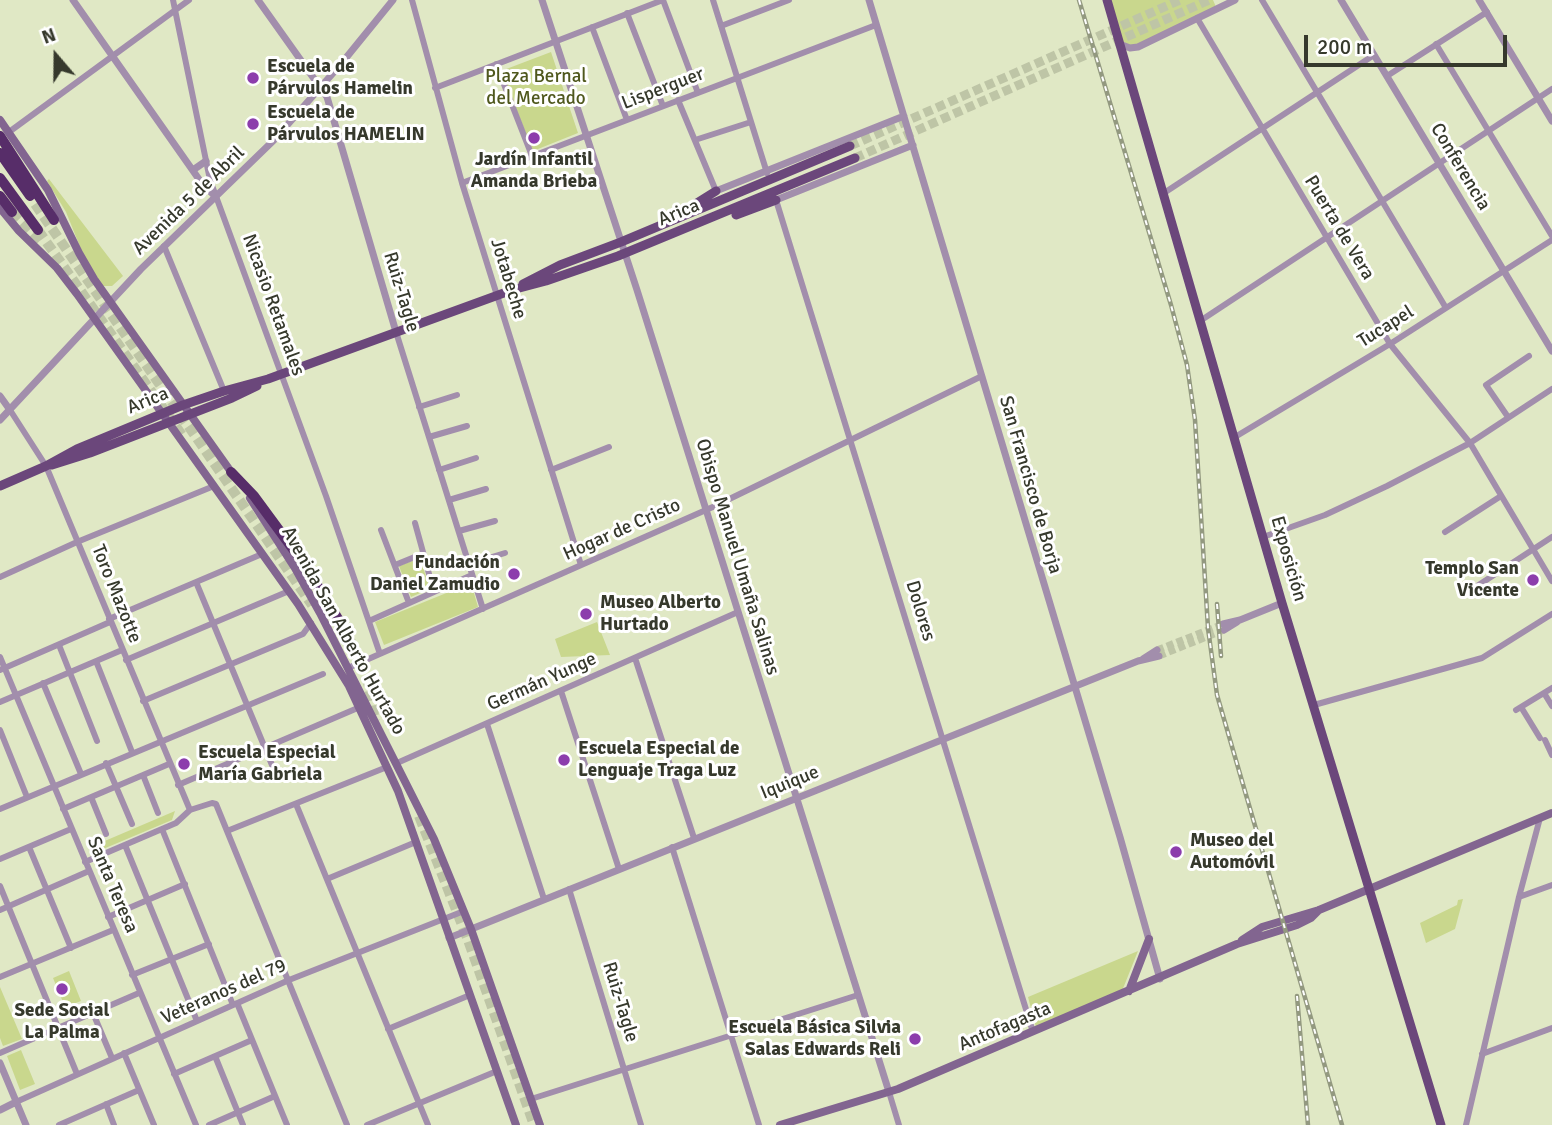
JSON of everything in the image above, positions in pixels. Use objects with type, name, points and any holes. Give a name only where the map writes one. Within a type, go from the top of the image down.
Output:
[{"type":"highway","points":[[4,134],[54,220]]},
{"type":"highway","points":[[0,153],[36,204]]},
{"type":"highway","points":[[0,178],[38,230]]},
{"type":"highway","points":[[0,196],[4,212]]},
{"type":"highway","points":[[231,472],[254,496],[304,564],[348,635]]},
{"type":"main road","name":"Exposición","points":[[1107,0],[1282,603],[1441,1125]]},
{"type":"main road","name":"Avenida San Alberto Hurtado","points":[[0,120],[4,134],[48,190],[79,253],[110,303],[231,472],[295,568],[434,839],[471,929],[540,1125]]},
{"type":"main road","name":"Arica","points":[[512,290],[560,265],[850,146]]},
{"type":"main road","name":"Arica","points":[[46,466],[80,457],[168,422],[224,390],[268,379],[512,290],[625,254],[855,158]]},
{"type":"main road","points":[[667,223],[716,191]]},
{"type":"main road","points":[[694,227],[776,200]]},
{"type":"main road","name":"Avenida San Alberto Hurtado","points":[[4,212],[57,268],[95,319],[289,591],[360,707],[416,842],[516,1125]]},
{"type":"main road","name":"Arica","points":[[0,486],[77,449],[162,414],[232,398],[268,379]]},
{"type":"main road","name":"Antofagasta","points":[[780,1125],[889,1092],[1237,944],[1297,925],[1319,910],[1368,888],[1552,813]]},
{"type":"main road","points":[[1128,992],[1149,939]]},
{"type":"street","name":"Nicasio Retamales","points":[[72,0],[193,170],[216,197],[282,374],[380,654]]},
{"type":"street","points":[[173,0],[216,197]]},
{"type":"street","points":[[4,134],[188,0]]},
{"type":"street","name":"Ruiz-Tagle","points":[[258,0],[321,88],[329,104],[419,407],[483,609]]},
{"type":"street","name":"Avenida 5 de Abril","points":[[0,420],[164,246],[274,140],[321,88],[393,0]]},
{"type":"street","name":"Jotabeche","points":[[412,0],[462,183],[582,565]]},
{"type":"street","name":"Obispo Manuel Umaña Salinas","points":[[542,0],[625,254],[899,1125]]},
{"type":"street","points":[[435,88],[663,0],[698,93]]},
{"type":"street","points":[[713,0],[767,173]]},
{"type":"street","points":[[721,26],[789,0]]},
{"type":"street","name":"San Francisco de Borja","points":[[869,0],[1160,979]]},
{"type":"street","points":[[1122,46],[1138,47],[1235,0]]},
{"type":"street","points":[[1262,0],[1446,308]]},
{"type":"street","name":"Conferencia","points":[[1341,0],[1552,351]]},
{"type":"street","points":[[1479,0],[1552,121]]},
{"type":"street","points":[[1387,76],[1486,12]]},
{"type":"street","points":[[627,13],[663,106]]},
{"type":"street","name":"Puerta de Vera","points":[[1197,19],[1390,344],[1470,443],[1552,581]]},
{"type":"street","name":"Lisperguer","points":[[462,183],[876,25]]},
{"type":"street","points":[[592,27],[628,120]]},
{"type":"street","points":[[1436,44],[1552,238]]},
{"type":"street","points":[[1164,193],[1374,55]]},
{"type":"street","points":[[496,64],[532,156]]},
{"type":"street","points":[[1200,321],[1552,89]]},
{"type":"street","points":[[678,100],[716,191]]},
{"type":"street","name":"Arica","points":[[716,191],[767,173],[904,116]]},
{"type":"street","points":[[695,140],[751,122]]},
{"type":"street","points":[[776,200],[913,145]]},
{"type":"street","points":[[193,170],[206,161]]},
{"type":"street","name":"Dolores","points":[[776,200],[1033,1032]]},
{"type":"street","name":"Tucapel","points":[[1235,437],[1390,344],[1552,238]]},
{"type":"street","points":[[164,246],[224,390]]},
{"type":"street","points":[[1508,418],[1486,385],[1529,356]]},
{"type":"street","name":"Hogar de Cristo","points":[[348,668],[706,510],[982,376]]},
{"type":"street","points":[[1263,537],[1351,504],[1470,443],[1552,389]]},
{"type":"street","points":[[419,407],[457,395]]},
{"type":"street","name":"Toro Mazotte","points":[[0,396],[46,466],[190,810]]},
{"type":"street","points":[[429,437],[467,426]]},
{"type":"street","points":[[551,470],[609,447]]},
{"type":"street","points":[[439,470],[476,458]]},
{"type":"street","points":[[0,577],[214,486]]},
{"type":"street","points":[[449,500],[486,489]]},
{"type":"street","points":[[1445,533],[1501,496]]},
{"type":"street","points":[[459,531],[495,521]]},
{"type":"street","points":[[415,523],[434,592]]},
{"type":"street","points":[[382,530],[409,603]]},
{"type":"street","points":[[1471,590],[1552,537]]},
{"type":"street","points":[[469,564],[505,553]]},
{"type":"street","points":[[2,669],[262,554]]},
{"type":"street","points":[[395,565],[422,554]]},
{"type":"street","points":[[369,621],[472,575]]},
{"type":"street","points":[[196,582],[272,765]]},
{"type":"street","points":[[126,660],[289,591]]},
{"type":"street","points":[[1223,627],[1282,603]]},
{"type":"street","name":"Germán Yunge","points":[[397,763],[737,612]]},
{"type":"street","points":[[1314,705],[1482,658],[1552,614]]},
{"type":"street","points":[[143,701],[303,634],[310,623]]},
{"type":"street","points":[[59,645],[97,741]]},
{"type":"street","points":[[0,702],[122,650]]},
{"type":"street","name":"Iquique","points":[[449,938],[1158,653]]},
{"type":"street","name":"Santa Teresa","points":[[0,657],[2,669],[16,695],[196,1125]]},
{"type":"street","points":[[635,658],[694,838]]},
{"type":"street","points":[[96,661],[132,752]]},
{"type":"street","points":[[0,808],[323,674]]},
{"type":"street","points":[[43,683],[81,774]]},
{"type":"street","points":[[1552,688],[1518,709],[1543,739],[1552,755]]},
{"type":"street","points":[[561,691],[618,869]]},
{"type":"street","points":[[1544,693],[1552,706]]},
{"type":"street","points":[[178,785],[360,707]]},
{"type":"street","points":[[487,724],[544,899]]},
{"type":"street","points":[[0,730],[27,797]]},
{"type":"street","points":[[106,764],[132,824]]},
{"type":"street","points":[[63,809],[169,764]]},
{"type":"street","points":[[228,831],[387,767]]},
{"type":"street","points":[[143,775],[158,813]]},
{"type":"street","points":[[91,797],[106,834]]},
{"type":"street","points":[[85,862],[176,823],[190,810],[214,803],[228,831],[347,1125]]},
{"type":"street","points":[[296,804],[428,1125]]},
{"type":"street","points":[[1466,1125],[1540,818]]},
{"type":"street","points":[[0,859],[71,829]]},
{"type":"street","points":[[162,829],[287,1125]]},
{"type":"street","points":[[327,879],[416,842]]},
{"type":"street","points":[[125,845],[197,1021]]},
{"type":"street","points":[[29,847],[71,948]]},
{"type":"street","points":[[671,848],[759,1125]]},
{"type":"street","points":[[0,910],[89,871]]},
{"type":"street","points":[[108,917],[185,884]]},
{"type":"street","points":[[1519,897],[1552,885]]},
{"type":"street","points":[[0,887],[76,1074]]},
{"type":"street","name":"Ruiz-Tagle","points":[[569,889],[641,1125]]},
{"type":"street","name":"Veteranos del 79","points":[[0,1110],[289,980],[464,911]]},
{"type":"street","points":[[0,977],[113,930]]},
{"type":"street","points":[[132,975],[209,944]]},
{"type":"street","points":[[0,1053],[139,993]]},
{"type":"street","points":[[388,1029],[470,995]]},
{"type":"street","points":[[531,1099],[858,995]]},
{"type":"street","points":[[93,1013],[112,1058]]},
{"type":"street","points":[[1482,1054],[1552,1028]]},
{"type":"street","points":[[174,1074],[252,1040]]},
{"type":"street","points":[[124,1054],[154,1125]]},
{"type":"street","points":[[215,1056],[243,1125]]},
{"type":"street","points":[[0,1063],[26,1125]]},
{"type":"street","points":[[368,1125],[497,1071]]},
{"type":"street","points":[[59,1125],[74,1122],[139,1090]]},
{"type":"street","points":[[209,1125],[275,1096]]},
{"type":"street","points":[[106,1104],[114,1125]]},
{"type":"green space","points":[[1110,0],[1213,0],[1216,7],[1134,47],[1123,42]]},
{"type":"green space","name":"Plaza Bernal del Mercado","points":[[551,52],[578,133],[533,151],[501,71]]},
{"type":"green space","points":[[49,179],[123,276],[112,286],[102,286],[83,254],[66,212],[47,181]]},
{"type":"green space","points":[[420,558],[430,589],[411,597],[399,566]]},
{"type":"green space","points":[[471,583],[478,607],[384,645],[375,622]]},
{"type":"green space","points":[[597,622],[610,655],[561,657],[555,639]]},
{"type":"green space","points":[[175,811],[172,820],[96,852],[93,846]]},
{"type":"green space","points":[[1463,899],[1455,929],[1426,943],[1420,923],[1457,905],[1458,900]]},
{"type":"green space","points":[[1138,951],[1122,991],[1036,1027],[1028,997]]},
{"type":"green space","points":[[69,971],[81,1001],[65,1007],[53,978]]},
{"type":"green space","points":[[0,987],[22,1039],[3,1046],[0,1038]]},
{"type":"green space","points":[[21,1050],[35,1084],[20,1090],[7,1056]]},
{"type":"tunnel","points":[[850,146],[1180,0]]},
{"type":"tunnel","points":[[855,158],[1209,0]]},
{"type":"tunnel","points":[[35,204],[312,605]]},
{"type":"tunnel","points":[[12,212],[42,243]]},
{"type":"tunnel","points":[[38,230],[184,438]]},
{"type":"tunnel","points":[[1157,650],[1223,624]]},
{"type":"tunnel","points":[[1159,656],[1224,630]]},
{"type":"tunnel","points":[[348,635],[368,682],[375,721]]},
{"type":"tunnel","points":[[419,816],[468,940],[534,1125]]},
{"type":"railway","points":[[1079,0],[1187,365],[1195,420],[1208,628],[1217,695],[1342,1125]]},
{"type":"railway","points":[[1217,604],[1221,656]]},
{"type":"railway","points":[[1297,996],[1308,1125]]},
{"type":"place","name":"Escuela de Párvulos Hamelin","points":[[253,78]]},
{"type":"place","name":"Escuela de Párvulos HAMELIN","points":[[253,124]]},
{"type":"place","name":"Jardín Infantil Amanda Brieba","points":[[534,138]]},
{"type":"place","name":"Fundación Daniel Zamudio","points":[[514,574]]},
{"type":"place","name":"Templo San Vicente","points":[[1533,580]]},
{"type":"place","name":"Museo Alberto Hurtado","points":[[586,614]]},
{"type":"place","name":"Escuela Especial de Lenguaje Traga Luz","points":[[564,760]]},
{"type":"place","name":"Escuela Especial María Gabriela","points":[[184,764]]},
{"type":"place","name":"Museo del Automóvil","points":[[1176,852]]},
{"type":"place","name":"Sede Social La Palma","points":[[62,989]]},
{"type":"place","name":"Escuela Básica Silvia Salas Edwards Reli","points":[[915,1039]]}]
